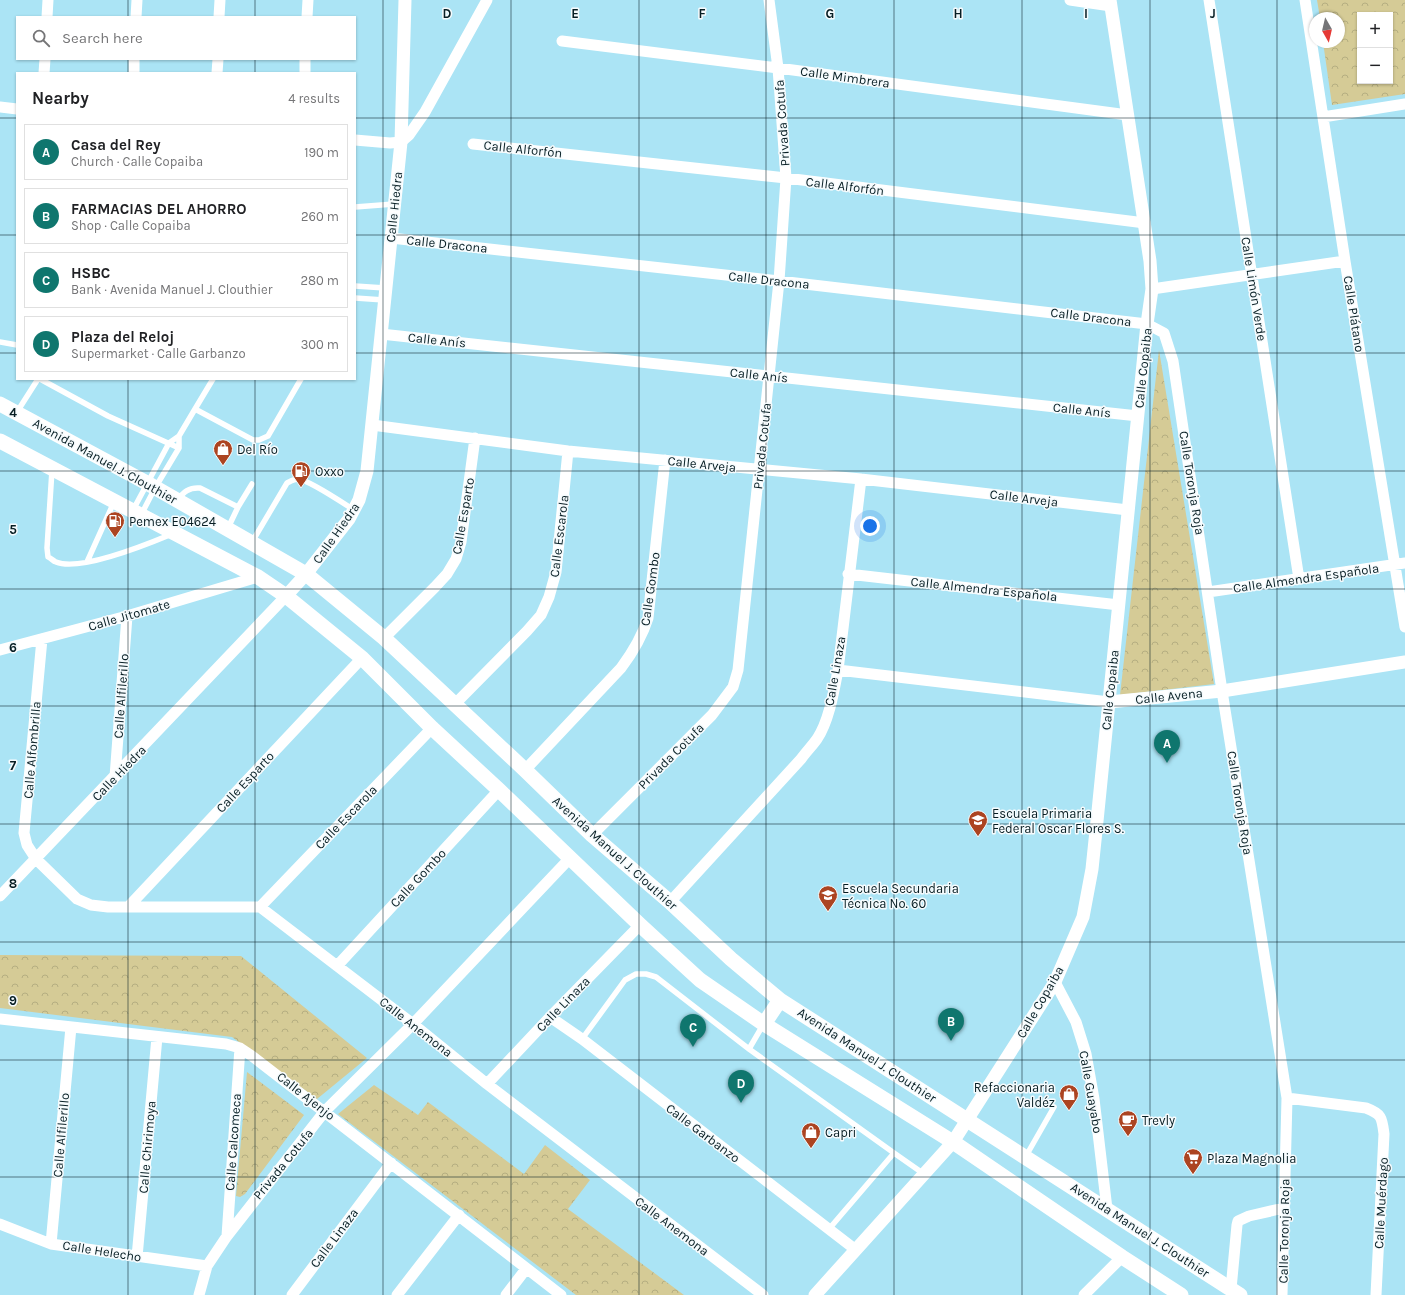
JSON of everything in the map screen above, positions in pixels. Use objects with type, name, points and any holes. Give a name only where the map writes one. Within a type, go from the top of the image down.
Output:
[{"type":"main road","name":"Avenida Manuel J. Clouthier","points":[[0,404],[151,485],[306,574],[384,638],[592,835],[670,902],[731,959],[780,1000],[1236,1292]]},
{"type":"main road","name":"Avenida Manuel J. Clouthier","points":[[0,441],[258,577],[286,596],[362,658],[432,728],[700,980],[764,1024],[953,1142],[1122,1257],[1181,1295]]},
{"type":"main road","points":[[764,1024],[780,1000]]},
{"type":"street","points":[[47,16],[48,0]]},
{"type":"street","points":[[136,16],[137,0]]},
{"type":"street","points":[[219,16],[220,0]]},
{"type":"street","points":[[307,16],[308,0]]},
{"type":"street","name":"Calle Hiedra","points":[[0,896],[286,596],[306,574],[354,510],[362,490],[367,471],[384,294],[401,142],[405,0]]},
{"type":"street","points":[[356,140],[390,143],[401,142],[409,135],[425,112],[487,0]]},
{"type":"street","name":"Privada Cotufa","points":[[592,835],[712,715],[733,687],[738,670],[779,281],[786,178],[778,68],[769,0]]},
{"type":"street","points":[[1070,0],[1110,3]]},
{"type":"street","name":"Calle Limón Verde","points":[[1209,0],[1299,579]]},
{"type":"street","name":"Calle Plátano","points":[[1304,0],[1345,261],[1400,564],[1405,627]]},
{"type":"street","name":"Calle Copaiba","points":[[815,1295],[953,1142],[1055,982],[1083,917],[1093,853],[1147,324],[1152,289],[1145,223],[1110,3]]},
{"type":"street","name":"Calle Mimbrera","points":[[562,41],[778,68],[1128,115]]},
{"type":"street","points":[[44,72],[45,60]]},
{"type":"street","points":[[134,60],[134,72]]},
{"type":"street","points":[[217,72],[218,60]]},
{"type":"street","points":[[304,72],[305,60]]},
{"type":"street","points":[[1323,116],[1405,104]]},
{"type":"street","points":[[0,107],[16,109]]},
{"type":"street","name":"Calle Alforfón","points":[[473,144],[786,178],[1145,223]]},
{"type":"street","name":"Calle Dracona","points":[[391,238],[1147,324]]},
{"type":"street","points":[[1152,289],[1345,261]]},
{"type":"street","name":"Calle Toronja Roja","points":[[1147,324],[1164,333],[1173,361],[1222,691],[1287,1098],[1282,1295]]},
{"type":"street","name":"Calle Anís","points":[[381,334],[1138,416]]},
{"type":"street","name":"Calle Arveja","points":[[372,424],[568,450],[861,479],[1128,510]]},
{"type":"street","name":"Calle Esparto","points":[[384,638],[447,574],[456,559],[461,542],[475,438]]},
{"type":"street","name":"Calle Escarola","points":[[454,704],[541,615],[549,597],[556,572],[568,450]]},
{"type":"street","name":"Calle Gombo","points":[[525,770],[621,668],[634,651],[643,634],[648,618],[665,460]]},
{"type":"street","name":"Calle Linaza","points":[[670,902],[818,738],[828,714],[838,670],[848,574],[861,479]]},
{"type":"street","name":"Calle Almendra Española","points":[[1208,592],[1400,564]]},
{"type":"street","name":"Calle Almendra Española","points":[[848,574],[1119,605]]},
{"type":"street","name":"Calle Jitomate","points":[[0,650],[127,616],[258,577]]},
{"type":"street","name":"Calle Alfilerillo","points":[[115,777],[127,616]]},
{"type":"street","name":"Calle Alfombrilla","points":[[36,859],[27,845],[24,833],[42,639]]},
{"type":"street","name":"Calle Esparto","points":[[129,906],[362,658]]},
{"type":"street","name":"Calle Avena","points":[[838,670],[1108,702],[1222,691],[1405,662]]},
{"type":"street","name":"Calle Escarola","points":[[260,907],[432,728]]},
{"type":"street","name":"Calle Gombo","points":[[337,966],[499,790]]},
{"type":"street","name":"Privada Cotufa","points":[[199,1295],[207,1266],[227,1236],[326,1112],[413,1024],[571,858]]},
{"type":"street","points":[[36,859],[78,900],[91,905],[108,907],[260,907]]},
{"type":"street","name":"Calle Anemona","points":[[260,907],[413,1024],[487,1084],[763,1295]]},
{"type":"street","name":"Calle Linaza","points":[[487,1084],[640,925]]},
{"type":"street","name":"Calle Guayabo","points":[[1055,982],[1076,1022],[1086,1054],[1094,1099],[1107,1209]]},
{"type":"street","name":"Calle Garbanzo","points":[[550,1017],[582,1039],[856,1250]]},
{"type":"street","name":"Calle Ajenjo","points":[[0,1019],[226,1044],[240,1048],[459,1214],[526,1269],[561,1295]]},
{"type":"street","name":"Calle Alfilerillo","points":[[52,1244],[71,1027]]},
{"type":"street","name":"Calle Chirimoya","points":[[137,1257],[157,1037]]},
{"type":"street","name":"Calle Calcomeca","points":[[227,1236],[240,1048]]},
{"type":"street","name":"Calle Muérdago","points":[[1287,1098],[1366,1108],[1377,1112],[1382,1122],[1384,1134],[1376,1295]]},
{"type":"street","name":"Calle Linaza","points":[[292,1295],[391,1163]]},
{"type":"street","points":[[1236,1292],[1238,1221],[1249,1216],[1284,1208]]},
{"type":"street","points":[[397,1295],[459,1214]]},
{"type":"street","name":"Calle Helecho","points":[[0,1224],[52,1244],[207,1266]]},
{"type":"street","points":[[1084,1295],[1122,1257]]},
{"type":"street","points":[[506,1295],[526,1269]]},
{"type":"lane","points":[[356,207],[394,204]]},
{"type":"lane","points":[[356,286],[384,294]]},
{"type":"lane","points":[[356,298],[384,294]]},
{"type":"lane","points":[[0,342],[16,345]]},
{"type":"lane","points":[[17,412],[38,380]]},
{"type":"lane","points":[[41,380],[108,416],[179,448]]},
{"type":"lane","points":[[137,513],[169,443],[179,436],[212,380]]},
{"type":"lane","points":[[195,409],[253,440],[264,439],[268,436],[300,380]]},
{"type":"lane","points":[[137,513],[151,485],[179,448],[179,436]]},
{"type":"lane","points":[[52,469],[47,548],[48,557],[57,562],[87,562],[127,552],[175,533]]},
{"type":"lane","points":[[252,542],[287,483],[293,479],[300,479],[308,482],[354,510]]},
{"type":"lane","points":[[227,529],[252,484]]},
{"type":"lane","points":[[176,500],[188,489],[194,487],[200,488],[238,507]]},
{"type":"lane","points":[[87,562],[115,501]]},
{"type":"lane","points":[[582,1039],[625,980],[636,974],[646,974],[656,977],[749,1049],[924,1174]]},
{"type":"lane","points":[[749,1049],[764,1024]]},
{"type":"lane","points":[[1025,1156],[1054,1108]]},
{"type":"lane","points":[[829,1228],[894,1154]]},
{"type":"green space","points":[[1317,0],[1405,0],[1405,94],[1332,105],[1324,48],[1345,48],[1345,12],[1319,12]]},
{"type":"green space","points":[[1159,350],[1214,684],[1120,695]]},
{"type":"green space","points":[[0,955],[241,956],[367,1058],[317,1099],[232,1037],[0,1008]]},
{"type":"green space","points":[[247,1072],[304,1115],[245,1194],[240,1197],[236,1196]]},
{"type":"green space","points":[[374,1085],[418,1115],[428,1102],[524,1174],[545,1145],[590,1180],[568,1209],[684,1295],[576,1295],[338,1114]]},
{"type":"place","name":"Del Río","points":[[223,466]]},
{"type":"place","name":"Oxxo","points":[[301,488]]},
{"type":"place","name":"Pemex E04624","points":[[115,538]]},
{"type":"place","name":"Casa del Rey","points":[[1167,763]]},
{"type":"place","name":"Escuela Primaria Federal Oscar Flores S.","points":[[978,837]]},
{"type":"place","name":"Escuela Secundaria Técnica No. 60","points":[[828,912]]},
{"type":"place","name":"FARMACIAS DEL AHORRO","points":[[951,1041]]},
{"type":"place","name":"HSBC","points":[[693,1047]]},
{"type":"place","name":"Plaza del Reloj","points":[[741,1103]]},
{"type":"place","name":"Refaccionaria Valdéz","points":[[1069,1111]]},
{"type":"place","name":"Trevly","points":[[1128,1137]]},
{"type":"place","name":"Capri","points":[[811,1149]]},
{"type":"place","name":"Plaza Magnolia","points":[[1193,1175]]}]
